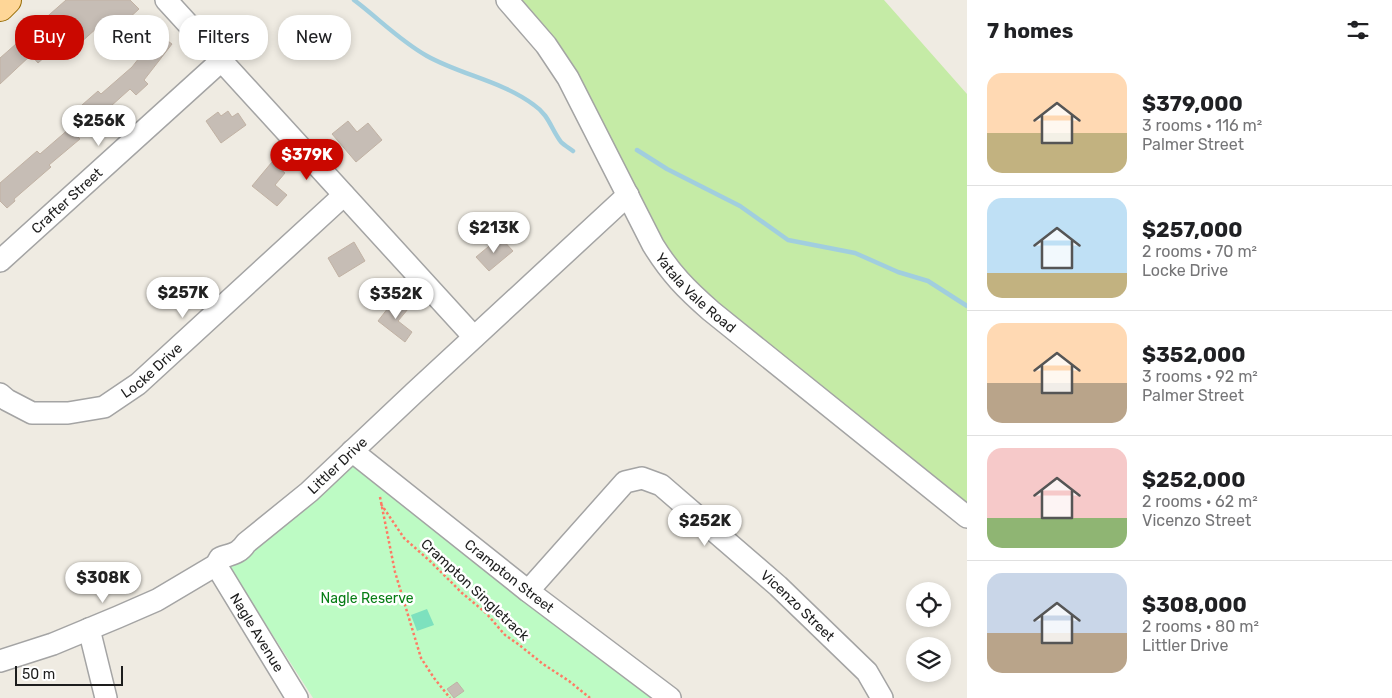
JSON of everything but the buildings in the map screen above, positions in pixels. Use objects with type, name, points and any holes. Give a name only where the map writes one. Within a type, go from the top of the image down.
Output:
[{"type":"street","points":[[166,0],[180,15]]},
{"type":"street","name":"Yatala Vale Road","points":[[507,0],[546,45],[568,78],[653,245],[668,269],[685,288],[711,311],[967,517]]},
{"type":"street","points":[[222,60],[474,337]]},
{"type":"street","name":"Crafter Street","points":[[0,261],[222,60]]},
{"type":"street","name":"Locke Drive","points":[[0,394],[7,400],[32,413],[68,413],[104,407],[138,384],[344,195]]},
{"type":"street","name":"Littler Drive","points":[[0,661],[53,644],[157,600],[216,566],[220,558],[236,554],[242,550],[246,543],[309,492],[628,195]]},
{"type":"street","name":"Crampton Street","points":[[352,451],[528,591],[670,698]]},
{"type":"street","name":"Vicenzo Street","points":[[528,591],[625,482],[642,478],[661,485],[778,586],[867,672],[882,698]]},
{"type":"street","name":"Nagle Avenue","points":[[216,566],[297,698]]},
{"type":"street","points":[[88,629],[106,698]]},
{"type":"path","points":[[384,476],[379,487],[395,572],[421,658],[450,698]]},
{"type":"path","name":"Crampton Singletrack","points":[[381,504],[404,538],[486,613],[505,635],[590,698]]},
{"type":"green space","points":[[506,0],[884,0],[967,94],[967,517],[668,269],[568,78]]},
{"type":"green space","name":"Nagle Reserve","points":[[354,462],[658,698],[313,698],[228,565]]},
{"type":"green space","points":[[427,609],[434,625],[417,631],[411,615]]},
{"type":"waterway","points":[[354,0],[398,36],[427,56],[509,90],[534,105],[546,118],[561,142],[573,151]]},
{"type":"waterway","points":[[637,150],[667,169],[740,206],[788,240],[855,253],[898,272],[928,281],[967,306]]}]
